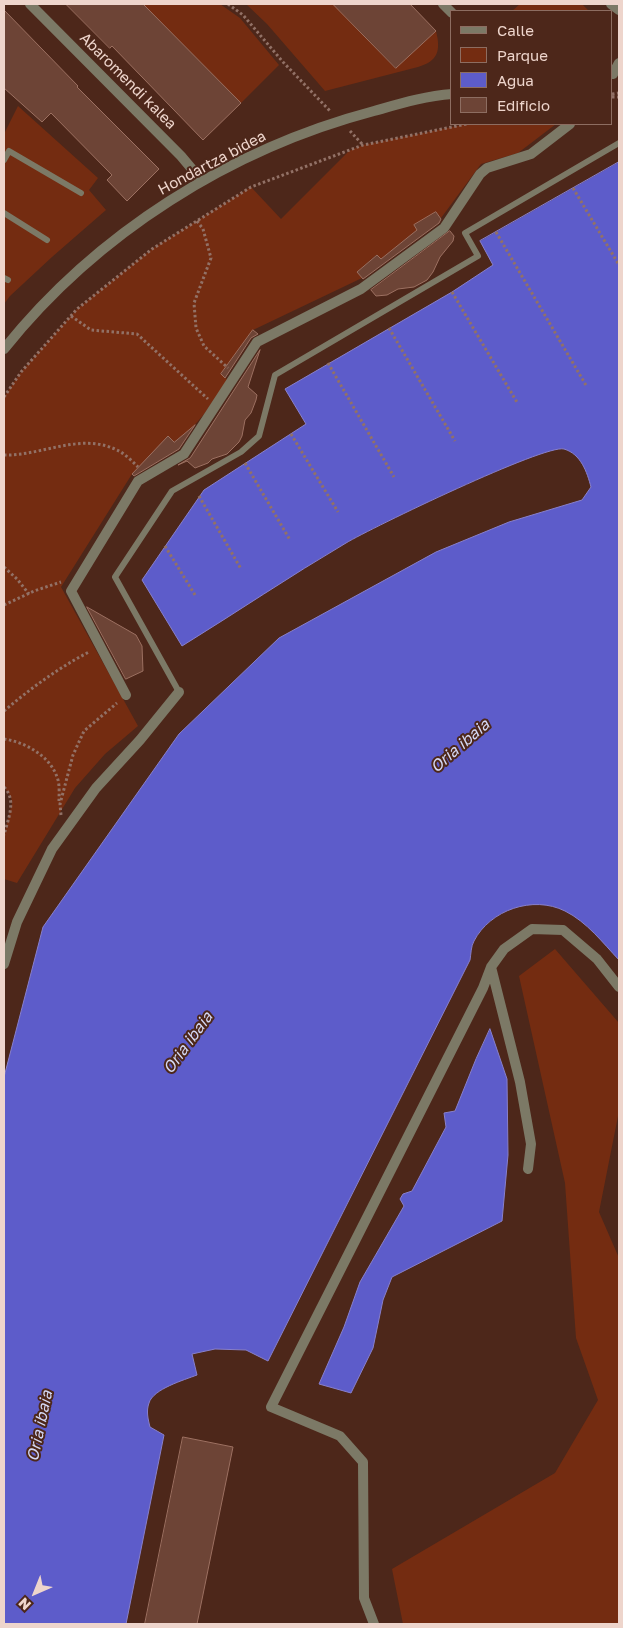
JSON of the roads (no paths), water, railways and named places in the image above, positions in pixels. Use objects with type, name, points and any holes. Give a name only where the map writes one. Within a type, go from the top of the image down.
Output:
[{"type":"street","name":"Abaromendi kalea","points":[[30,4],[181,156],[202,182]]},
{"type":"street","points":[[611,4],[619,10]]},
{"type":"street","points":[[615,73],[619,63]]},
{"type":"street","name":"Hondartza bidea","points":[[4,349],[67,280],[107,246],[148,215],[202,182],[232,165],[286,140],[339,120],[399,104],[450,94]]},
{"type":"street","points":[[126,695],[71,591],[138,481],[184,454],[257,342],[361,289],[444,228],[480,174],[487,168],[531,154],[569,125]]},
{"type":"street","points":[[4,964],[17,922],[52,849],[96,788],[140,740],[179,692]]},
{"type":"street","points":[[374,1624],[364,1598],[363,1462],[340,1436],[271,1407],[483,988],[491,967],[504,949],[532,929],[563,930],[596,959],[619,987]]},
{"type":"street","points":[[491,967],[520,1082],[531,1144],[528,1169]]},
{"type":"lane","points":[[179,692],[115,577],[172,491],[241,452],[259,436],[275,375],[478,256],[465,233],[619,143]]},
{"type":"lane","points":[[4,160],[9,151],[81,193]]},
{"type":"lane","points":[[4,213],[47,240]]},
{"type":"water","name":"Oria ibaia","points":[[619,162],[619,960],[580,921],[553,906],[526,905],[514,908],[490,921],[481,930],[473,943],[470,960],[268,1361],[246,1350],[215,1349],[192,1354],[197,1375],[177,1382],[156,1393],[149,1403],[147,1412],[150,1427],[164,1435],[126,1624],[4,1624],[4,1077],[43,927],[179,734],[279,638],[436,552],[509,522],[582,500],[591,487],[582,464],[570,451],[564,449],[550,451],[525,459],[421,505],[346,543],[182,646],[142,580],[204,490],[306,424],[285,389],[452,292],[493,265],[480,241]]},
{"type":"water","points":[[490,1029],[507,1079],[508,1155],[502,1221],[392,1277],[383,1300],[373,1348],[351,1393],[319,1384],[344,1327],[360,1282],[404,1206],[400,1199],[403,1194],[412,1191],[446,1127],[444,1113],[455,1111]]}]
